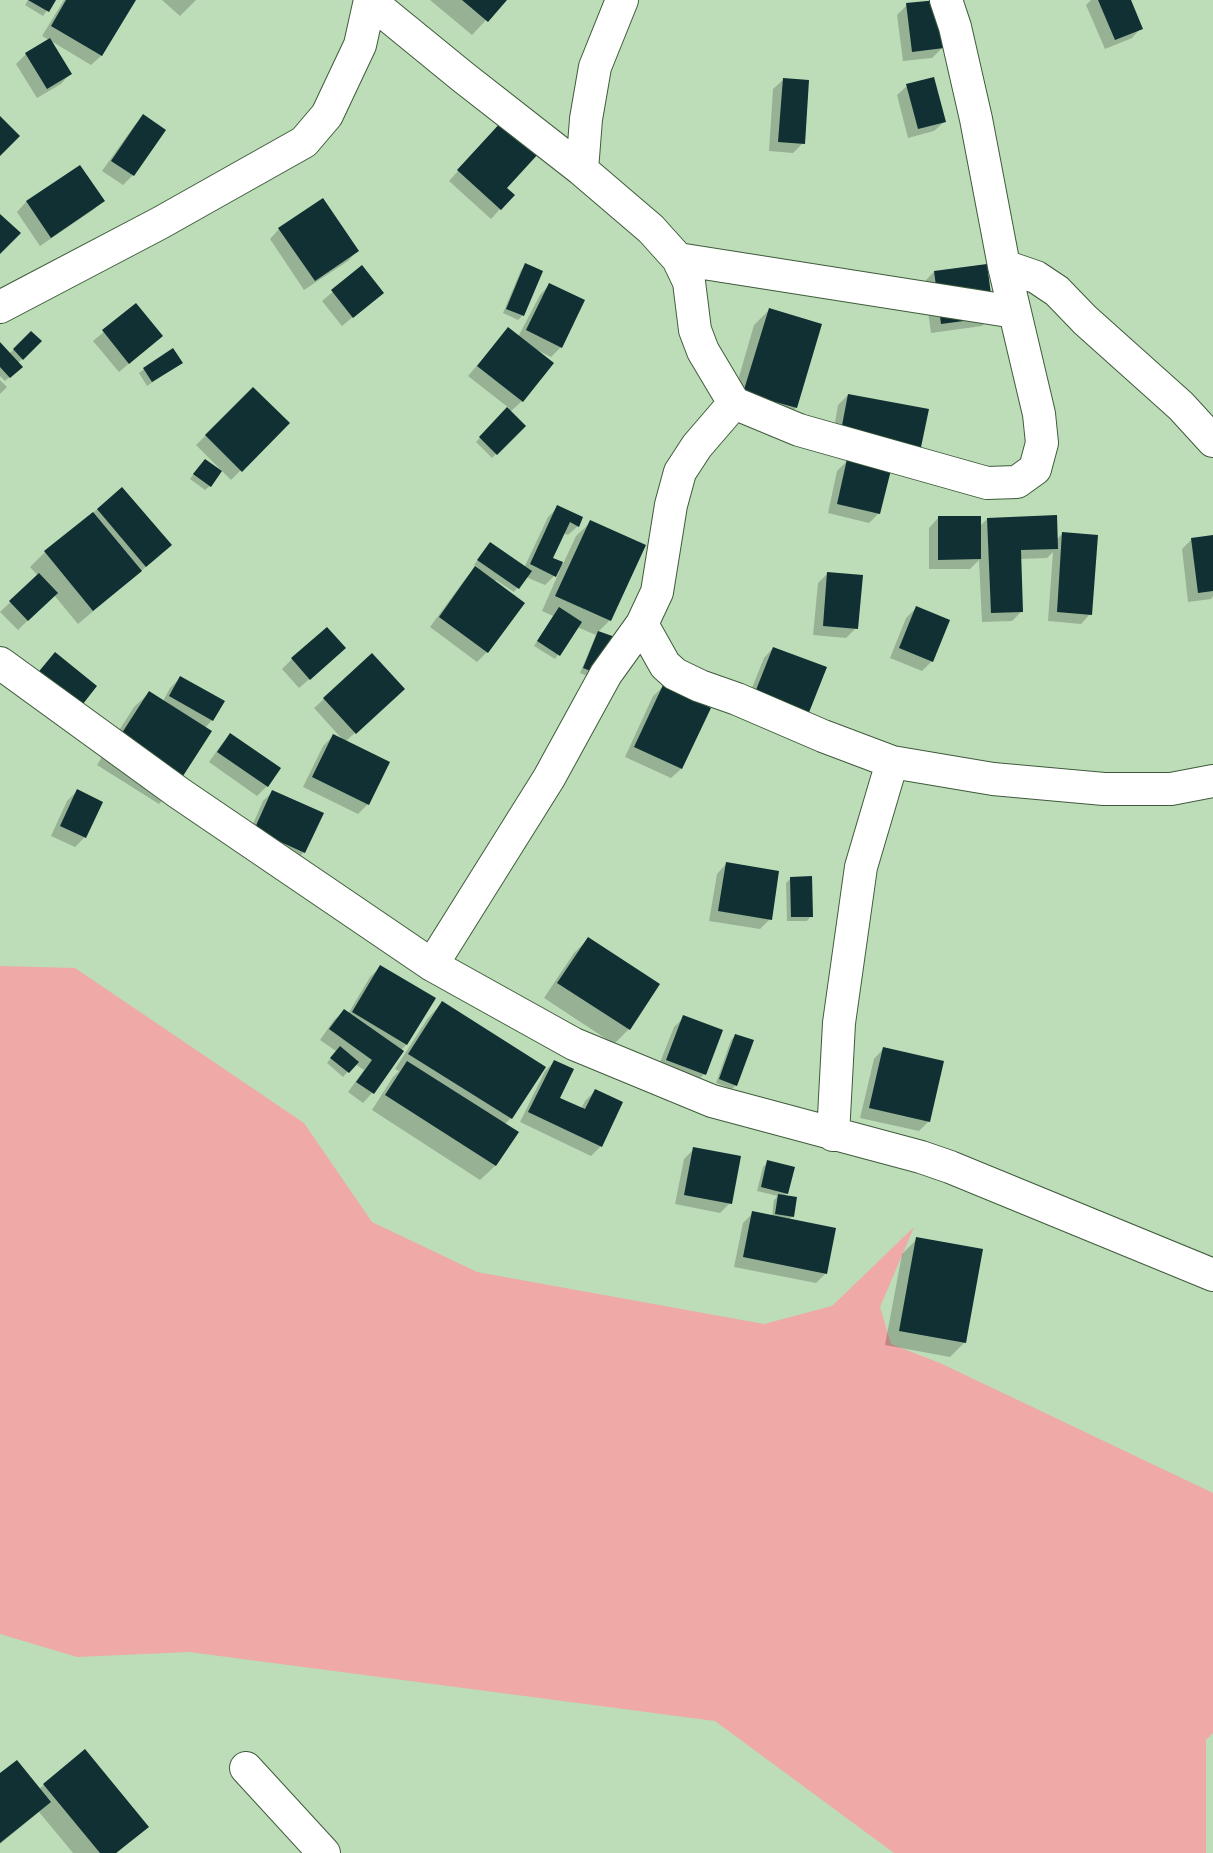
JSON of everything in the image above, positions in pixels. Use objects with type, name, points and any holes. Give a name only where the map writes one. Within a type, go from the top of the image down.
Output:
[{"type":"street","points":[[0,307],[160,223],[304,142],[327,115],[360,45],[370,0],[582,170],[651,229],[678,259],[689,282],[695,330],[703,351],[734,403],[799,430],[987,483],[1017,482],[1035,469],[1042,443],[1039,414],[1004,266],[976,119],[955,27],[946,0]]},
{"type":"street","points":[[582,170],[586,119],[595,67],[622,0]]},
{"type":"street","points":[[678,259],[1015,312]]},
{"type":"street","points":[[1004,266],[1036,277],[1057,291],[1085,320],[1181,406],[1213,441]]},
{"type":"street","points":[[432,965],[549,778],[606,674],[642,624],[657,592],[671,505],[680,472],[697,446],[734,403]]},
{"type":"street","points":[[642,624],[665,665],[675,674],[823,736],[892,762],[993,779],[1104,789],[1171,789],[1213,781]]},
{"type":"street","points":[[0,663],[179,793],[432,965],[585,1048],[712,1101],[921,1157],[950,1167],[1213,1275]]},
{"type":"street","points":[[833,1135],[839,1023],[861,867],[892,762]]},
{"type":"street","points":[[246,1768],[324,1853]]},
{"type":"shaded area","points":[[0,966],[75,968],[304,1123],[372,1222],[477,1272],[764,1324],[832,1306],[914,1227],[880,1307],[891,1344],[940,1363],[1213,1493],[1213,1733],[1206,1740],[1206,1853],[894,1853],[715,1721],[189,1652],[77,1657],[0,1634]]},
{"type":"building","points":[[28,0],[56,0],[49,12]]},
{"type":"building","points":[[66,0],[136,0],[102,56],[51,26]]},
{"type":"building","points":[[462,0],[507,0],[488,22]]},
{"type":"building","points":[[938,0],[944,48],[912,52],[906,3]]},
{"type":"building","points":[[1098,0],[1131,0],[1143,29],[1115,40]]},
{"type":"building","points":[[50,38],[72,74],[47,89],[25,53]]},
{"type":"building","points":[[934,77],[946,122],[918,129],[906,84]]},
{"type":"building","points":[[783,78],[809,80],[805,144],[778,142]]},
{"type":"building","points":[[143,114],[166,130],[134,176],[111,161]]},
{"type":"building","points":[[0,116],[20,136],[0,156]]},
{"type":"building","points":[[503,120],[539,153],[507,188],[515,195],[501,210],[457,170]]},
{"type":"building","points":[[80,165],[105,201],[51,238],[26,201]]},
{"type":"building","points":[[323,198],[359,251],[315,281],[278,228]]},
{"type":"building","points":[[0,214],[21,233],[0,254]]},
{"type":"building","points":[[525,263],[543,271],[524,316],[506,309]]},
{"type":"building","points":[[987,264],[994,317],[941,324],[934,271]]},
{"type":"building","points":[[362,265],[384,293],[353,318],[331,290]]},
{"type":"building","points":[[549,283],[585,300],[562,348],[526,330]]},
{"type":"building","points":[[136,303],[163,336],[129,364],[102,330]]},
{"type":"building","points":[[769,308],[822,324],[797,408],[743,393]]},
{"type":"building","points":[[508,327],[554,363],[523,402],[477,366]]},
{"type":"building","points":[[31,331],[42,341],[23,360],[13,349]]},
{"type":"building","points":[[0,342],[23,367],[10,378],[0,367]]},
{"type":"building","points":[[173,348],[183,363],[152,382],[143,368]]},
{"type":"building","points":[[253,387],[290,423],[242,472],[205,435]]},
{"type":"building","points":[[848,394],[929,409],[920,452],[840,436]]},
{"type":"building","points":[[507,407],[526,426],[497,455],[479,437]]},
{"type":"building","points":[[205,459],[222,471],[211,487],[193,474]]},
{"type":"building","points":[[847,459],[891,470],[880,514],[837,504]]},
{"type":"building","points":[[122,487],[172,545],[146,567],[97,509]]},
{"type":"building","points":[[557,505],[583,517],[579,527],[570,522],[553,558],[563,562],[556,577],[530,564]]},
{"type":"building","points":[[93,512],[142,571],[93,611],[44,551]]},
{"type":"building","points":[[1057,515],[1058,549],[1021,550],[1023,612],[991,613],[987,518]]},
{"type":"building","points":[[938,516],[981,516],[981,559],[938,560]]},
{"type":"building","points":[[590,520],[646,545],[611,621],[555,596]]},
{"type":"building","points":[[1062,532],[1098,535],[1092,615],[1057,612]]},
{"type":"building","points":[[1213,535],[1213,591],[1198,593],[1191,538]]},
{"type":"building","points":[[490,542],[532,571],[519,589],[477,560]]},
{"type":"building","points":[[475,566],[525,603],[488,653],[439,617]]},
{"type":"building","points":[[827,572],[863,575],[858,629],[823,626]]},
{"type":"building","points":[[39,573],[58,593],[28,621],[9,601]]},
{"type":"building","points":[[916,606],[950,620],[933,662],[899,648]]},
{"type":"building","points":[[559,607],[582,622],[560,656],[537,641]]},
{"type":"building","points":[[327,627],[346,648],[310,680],[291,658]]},
{"type":"building","points":[[598,631],[618,638],[603,676],[583,668]]},
{"type":"building","points":[[773,647],[827,667],[808,715],[754,695]]},
{"type":"building","points":[[55,652],[97,686],[79,709],[36,675]]},
{"type":"building","points":[[372,653],[405,689],[356,734],[323,698]]},
{"type":"building","points":[[180,676],[225,701],[213,721],[169,696]]},
{"type":"building","points":[[663,685],[711,708],[682,769],[634,747]]},
{"type":"building","points":[[149,691],[212,731],[174,790],[111,750]]},
{"type":"building","points":[[230,733],[281,768],[268,787],[217,752]]},
{"type":"building","points":[[333,734],[390,762],[369,805],[312,777]]},
{"type":"building","points":[[77,789],[103,802],[86,838],[60,826]]},
{"type":"building","points":[[272,790],[324,813],[305,853],[254,830]]},
{"type":"building","points":[[726,862],[779,871],[772,920],[718,911]]},
{"type":"building","points":[[812,876],[813,917],[791,917],[790,877]]},
{"type":"building","points":[[588,937],[660,984],[630,1030],[557,983]]},
{"type":"building","points":[[380,965],[436,998],[407,1045],[352,1012]]},
{"type":"building","points":[[442,1001],[546,1067],[512,1119],[408,1054]]},
{"type":"building","points":[[344,1009],[404,1051],[374,1094],[356,1082],[372,1060],[329,1029]]},
{"type":"building","points":[[683,1015],[723,1030],[706,1075],[666,1060]]},
{"type":"building","points":[[735,1034],[754,1040],[737,1086],[719,1079]]},
{"type":"building","points":[[340,1046],[359,1062],[349,1073],[330,1058]]},
{"type":"building","points":[[883,1047],[944,1061],[930,1122],[869,1108]]},
{"type":"building","points":[[554,1060],[574,1069],[560,1098],[585,1109],[595,1089],[623,1102],[602,1147],[528,1112]]},
{"type":"building","points":[[407,1061],[519,1132],[496,1166],[385,1095]]},
{"type":"building","points":[[693,1147],[741,1156],[732,1204],[684,1195]]},
{"type":"building","points":[[767,1160],[795,1167],[788,1194],[761,1187]]},
{"type":"building","points":[[778,1194],[797,1197],[794,1217],[775,1214]]},
{"type":"building","points":[[752,1211],[836,1228],[827,1274],[743,1257]]},
{"type":"building","points":[[916,1237],[983,1249],[966,1343],[899,1331]]},
{"type":"building","points":[[85,1749],[149,1827],[116,1853],[100,1853],[43,1784]]},
{"type":"building","points":[[17,1760],[51,1802],[0,1843],[0,1773]]}]
